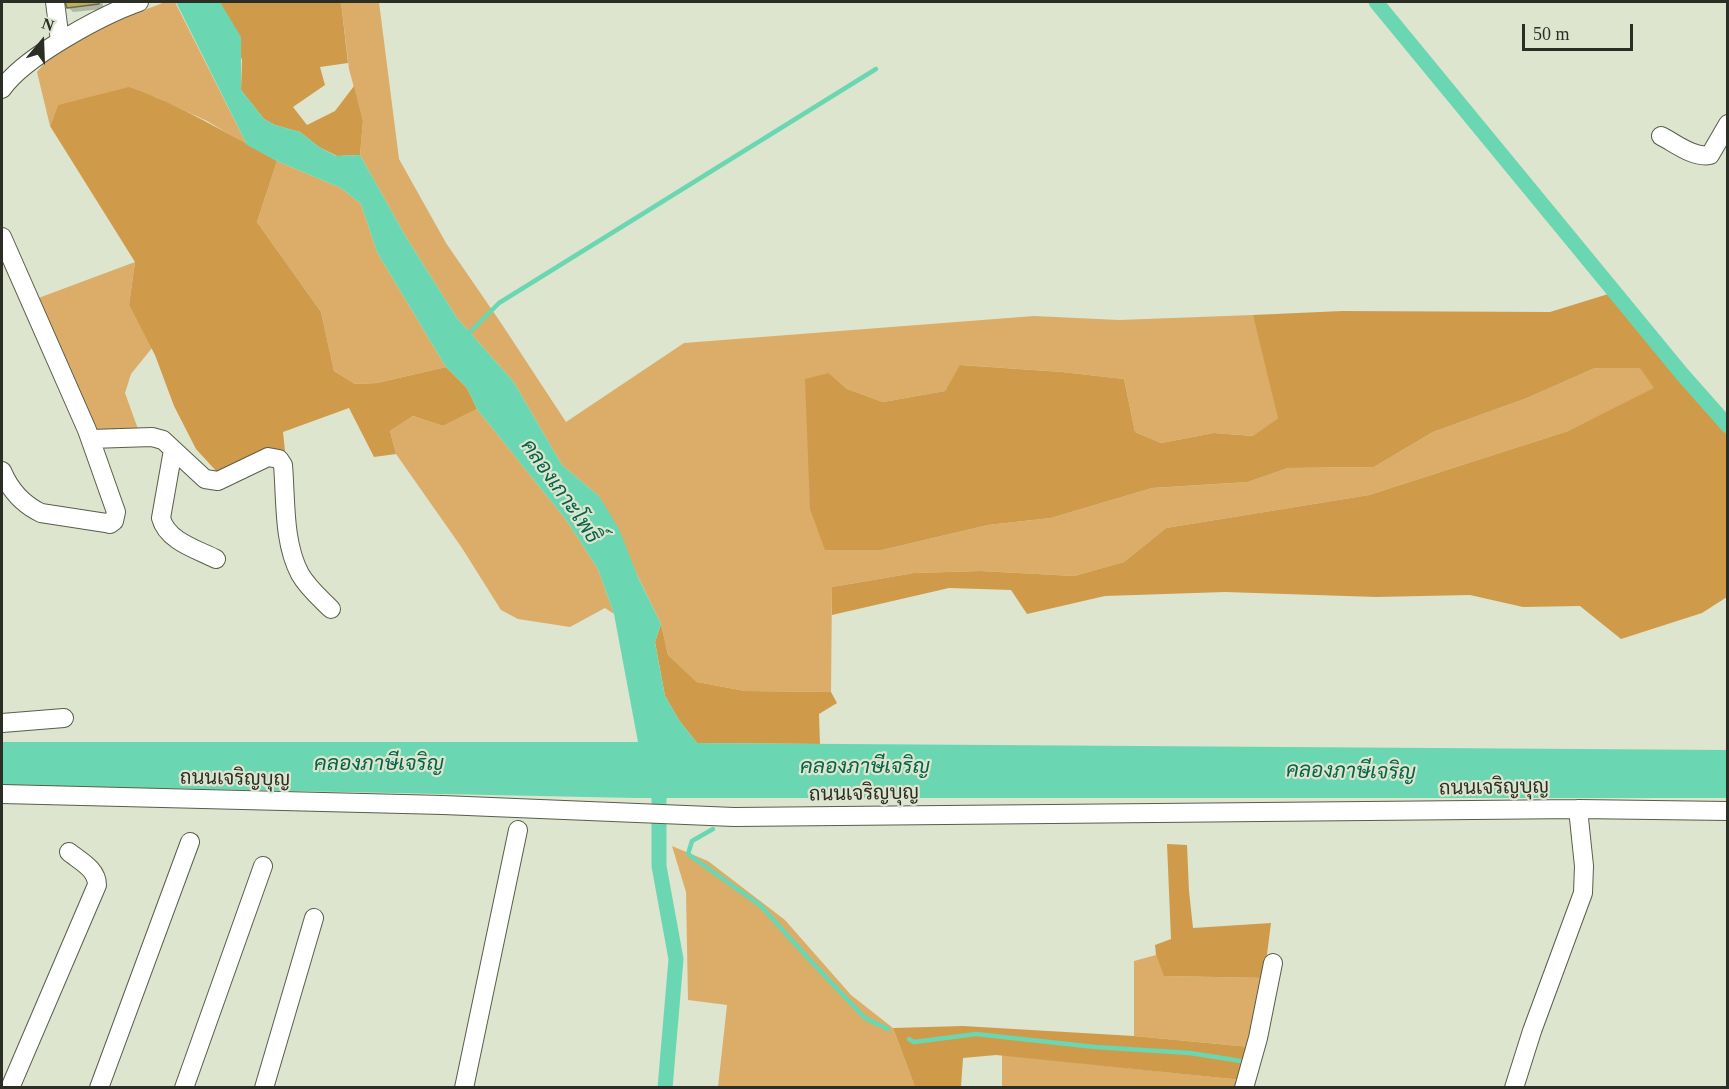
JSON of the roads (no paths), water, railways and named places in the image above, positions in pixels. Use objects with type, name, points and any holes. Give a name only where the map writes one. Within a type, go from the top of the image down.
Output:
[{"type":"street","points":[[55,2],[60,41]]},
{"type":"street","points":[[2,89],[24,67],[60,41],[123,7],[139,2]]},
{"type":"street","points":[[1660,136],[1695,154],[1706,156],[1710,154],[1728,124]]},
{"type":"street","points":[[2,237],[91,439],[116,512],[114,521],[111,524],[41,513],[32,509],[16,496],[6,483],[2,471]]},
{"type":"street","points":[[91,439],[152,437],[163,440],[205,479],[211,481],[218,481],[268,458],[279,459],[284,465],[288,532],[296,565],[311,589],[331,609]]},
{"type":"street","points":[[173,450],[161,518],[164,526],[168,533],[176,539],[216,559]]},
{"type":"street","points":[[2,723],[64,718]]},
{"type":"street","name":"ถนนเจริญบุญ","points":[[2,794],[443,805],[734,817],[1578,809],[1728,811]]},
{"type":"street","points":[[1514,1088],[1583,893],[1584,866],[1578,809]]},
{"type":"street","points":[[464,1088],[519,830]]},
{"type":"street","points":[[99,1088],[190,842]]},
{"type":"street","points":[[10,1088],[97,885],[97,877],[69,852]]},
{"type":"street","points":[[184,1088],[262,866]]},
{"type":"street","points":[[264,1088],[314,918]]},
{"type":"street","points":[[1244,1088],[1258,1038],[1272,963]]},
{"type":"water","name":"คลองภาษีเจริญ","points":[[176,2],[220,2],[241,37],[241,90],[264,119],[275,125],[300,132],[319,147],[336,156],[360,155],[406,237],[457,318],[513,381],[562,465],[599,496],[619,529],[638,577],[661,624],[655,642],[665,696],[679,720],[697,743],[1728,750],[1727,798],[636,798],[2,785],[2,742],[638,742],[614,614],[598,569],[567,521],[477,409],[467,388],[446,367],[377,252],[361,204],[341,188],[277,161],[247,145]]},
{"type":"waterway","points":[[1376,2],[1682,374],[1728,426]]},
{"type":"waterway","points":[[467,335],[499,303],[876,69]]},
{"type":"waterway","name":"คลองเกาะโพธิ์","points":[[659,780],[659,866],[676,959],[665,1088]]},
{"type":"waterway","points":[[713,829],[692,841],[688,854],[761,906],[865,1018],[888,1029]]},
{"type":"waterway","points":[[909,1039],[914,1042],[976,1034],[1095,1047],[1190,1053],[1241,1061]]}]
